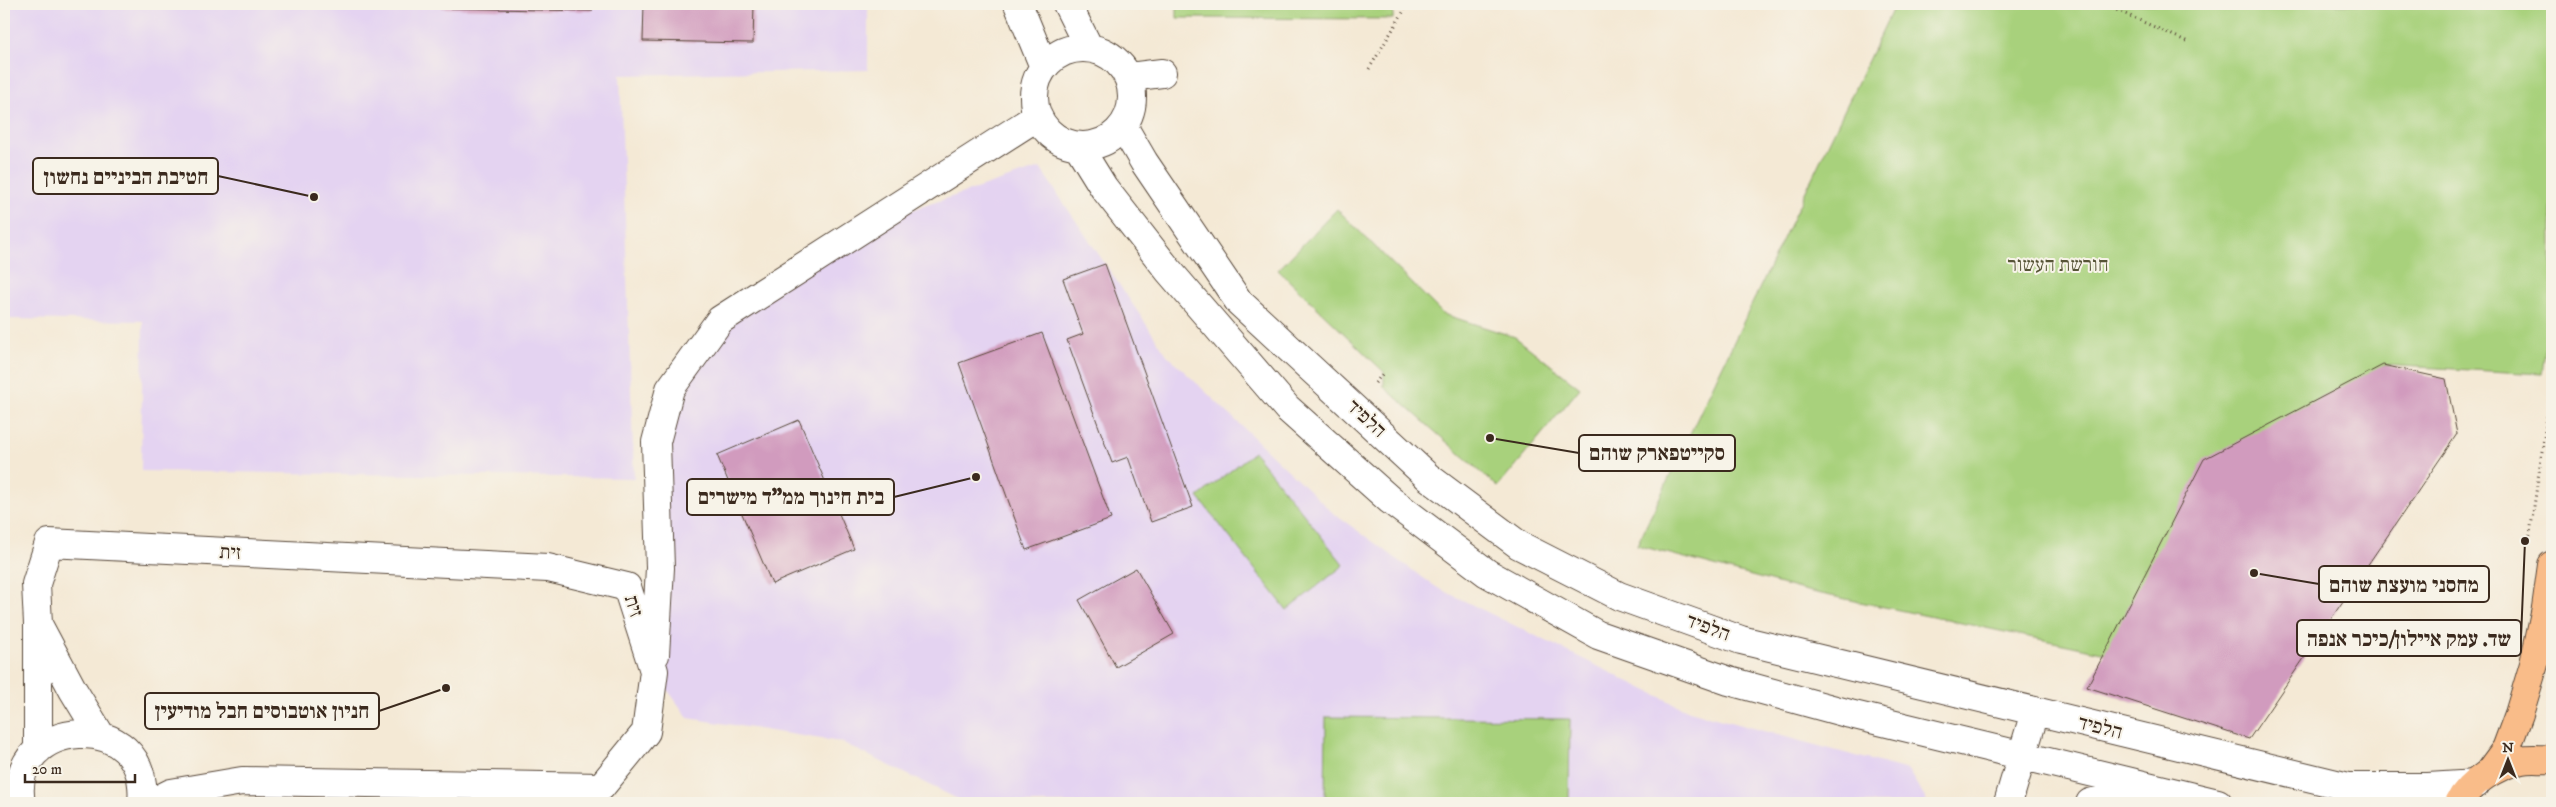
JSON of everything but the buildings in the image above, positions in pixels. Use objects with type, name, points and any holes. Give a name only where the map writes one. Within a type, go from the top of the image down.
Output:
[{"type":"main road","points":[[2475,786],[2506,749],[2519,714],[2540,636],[2552,564]]},
{"type":"main road","points":[[2475,786],[2521,760],[2552,760]]},
{"type":"street","points":[[1018,4],[1044,67]]},
{"type":"street","points":[[1067,4],[1089,48]]},
{"type":"street","points":[[1072,48],[1089,48],[1106,53],[1119,63],[1129,77],[1133,94],[1131,111],[1123,126],[1111,138],[1095,144],[1078,146],[1061,141],[1048,130],[1038,116],[1034,100],[1036,82],[1044,67],[1056,55],[1072,48]]},
{"type":"street","points":[[1129,77],[1162,73]]},
{"type":"street","points":[[654,671],[660,568],[656,442],[670,389],[720,320],[1038,116]]},
{"type":"street","name":"הלפיד","points":[[1123,126],[1144,162],[1239,302],[1428,477],[1520,545],[1619,596],[1741,640],[2349,787],[2475,786]]},
{"type":"street","points":[[1078,146],[1104,188],[1169,271],[1287,408],[1390,500],[1488,573],[1598,635],[1729,680],[1850,714],[2218,803]]},
{"type":"street","name":"זית","points":[[38,750],[38,624],[36,584],[49,544],[548,568],[627,586],[654,671],[646,732],[601,787],[242,781],[171,793],[151,803]]},
{"type":"street","name":"זית","points":[[38,624],[73,690],[101,736]]},
{"type":"street","points":[[2008,803],[2035,712]]},
{"type":"street","points":[[21,803],[21,779],[28,764],[38,750],[51,740],[67,734],[84,733],[101,736],[122,749],[138,768],[142,785],[142,803]]},
{"type":"street","points":[[2090,803],[2135,790],[2173,792]]},
{"type":"path","points":[[1369,69],[1408,4]]},
{"type":"path","points":[[2104,4],[2188,42]]},
{"type":"shaded area","points":[[4,4],[868,4],[868,70],[620,75],[634,478],[141,471],[143,321],[4,319]]},
{"type":"shaded area","points":[[1040,168],[1167,355],[1333,513],[1436,587],[1689,711],[1908,770],[1928,803],[966,803],[841,742],[688,718],[654,671],[656,442],[720,320],[869,224]]},
{"type":"green space","points":[[1177,4],[1393,4],[1393,19],[1177,18]]},
{"type":"green space","name":"חורשת העשור","points":[[1895,4],[2552,4],[2552,292],[2542,374],[2383,365],[2121,656],[1807,591],[1637,545]]},
{"type":"green space","points":[[1337,209],[1443,314],[1515,337],[1580,388],[1498,487],[1384,387],[1384,372],[1278,270]]},
{"type":"green space","points":[[1254,452],[1344,565],[1287,610],[1198,497]]},
{"type":"green space","points":[[1326,717],[1570,719],[1569,803],[1325,803]]},
{"type":"place","name":"חטיבת הביניים נחשון","points":[[314,197]]},
{"type":"place","name":"סקייטפארק שוהם","points":[[1490,438]]},
{"type":"place","name":"בית חינוך ממ\"ד מישרים","points":[[976,477]]},
{"type":"place","name":"שד. עמק איילון/כיכר אנפה","points":[[2525,541]]},
{"type":"place","name":"מחסני מועצת שוהם","points":[[2254,573]]},
{"type":"place","name":"חניון אוטבוסים חבל מודיעין","points":[[446,688]]}]
